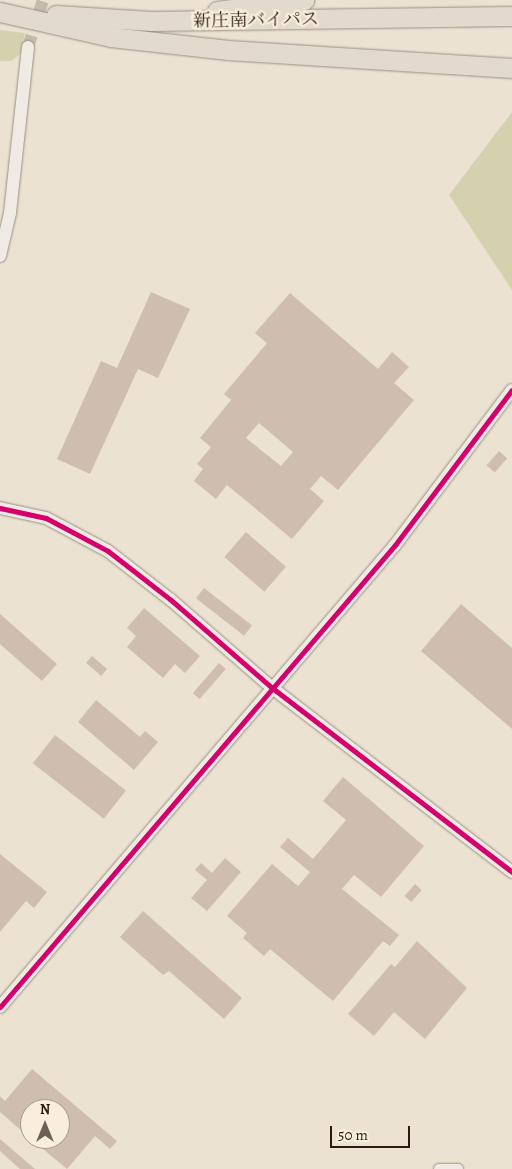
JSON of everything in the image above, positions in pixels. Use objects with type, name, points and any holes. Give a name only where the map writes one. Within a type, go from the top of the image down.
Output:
[{"type":"highway","points":[[151,21],[304,0]]},
{"type":"highway","points":[[0,12],[111,37],[199,46],[512,68]]},
{"type":"highway","name":"新庄南バイパス","points":[[0,12],[151,21],[512,16]]},
{"type":"street","points":[[0,256],[10,213],[28,47]]},
{"type":"street","points":[[0,1007],[395,545],[512,390]]},
{"type":"street","points":[[0,508],[46,518],[108,551],[171,600],[271,688],[512,872]]},
{"type":"street","points":[[439,1169],[458,1169]]},
{"type":"shaded area","points":[[0,30],[25,33],[20,54],[11,61],[0,61]]},
{"type":"shaded area","points":[[512,112],[512,290],[449,195]]},
{"type":"building","points":[[151,292],[190,309],[158,378],[138,369],[90,474],[57,459],[101,361],[117,368]]},
{"type":"building","points":[[290,293],[378,369],[392,352],[409,367],[394,383],[414,400],[338,490],[321,476],[310,489],[324,501],[292,539],[227,485],[216,499],[194,481],[203,469],[197,464],[211,447],[200,438],[231,400],[224,394],[267,343],[255,333]],"holes":[[[259,423],[293,452],[281,466],[246,438]]]},
{"type":"building","points":[[499,451],[507,458],[495,473],[487,465]]},
{"type":"building","points":[[246,532],[286,567],[264,592],[224,557]]},
{"type":"building","points":[[204,588],[252,626],[244,636],[196,598]]},
{"type":"building","points":[[461,604],[512,648],[512,729],[421,651]]},
{"type":"building","points":[[144,608],[200,656],[185,673],[175,664],[163,678],[127,647],[136,636],[127,628]]},
{"type":"building","points":[[0,614],[57,664],[42,681],[0,644]]},
{"type":"building","points":[[92,656],[107,669],[101,676],[86,663]]},
{"type":"building","points":[[219,663],[226,669],[200,699],[193,693]]},
{"type":"building","points":[[96,700],[140,737],[145,731],[158,742],[134,770],[78,722]]},
{"type":"building","points":[[55,735],[126,790],[104,819],[33,763]]},
{"type":"building","points":[[343,777],[424,846],[381,897],[354,875],[342,889],[399,935],[390,946],[383,941],[333,1001],[270,949],[264,956],[243,938],[247,933],[227,916],[272,864],[298,886],[310,872],[280,847],[288,838],[313,859],[346,820],[323,801]]},
{"type":"building","points":[[0,854],[47,892],[34,908],[26,901],[0,932]]},
{"type":"building","points":[[225,858],[241,872],[207,911],[191,898],[207,880],[195,870],[201,863],[212,873]]},
{"type":"building","points":[[415,884],[422,890],[411,902],[405,896]]},
{"type":"building","points":[[143,911],[242,998],[224,1019],[169,971],[163,975],[120,937]]},
{"type":"building","points":[[417,941],[467,988],[425,1039],[394,1012],[374,1036],[348,1014],[391,964],[395,967]]},
{"type":"building","points":[[32,1069],[67,1099],[20,1099],[20,1129],[0,1112],[0,1096],[5,1101]]},
{"type":"building","points":[[70,1101],[117,1141],[110,1149],[95,1136],[67,1169],[43,1149],[70,1149]]},
{"type":"building","points":[[0,1139],[35,1169],[20,1169],[0,1151]]},
{"type":"tunnel","points":[[28,47],[43,0]]},
{"type":"cycle path","points":[[0,1007],[395,545],[512,390]]},
{"type":"cycle path","points":[[0,508],[46,518],[108,551],[171,600],[271,687],[512,872]]}]
